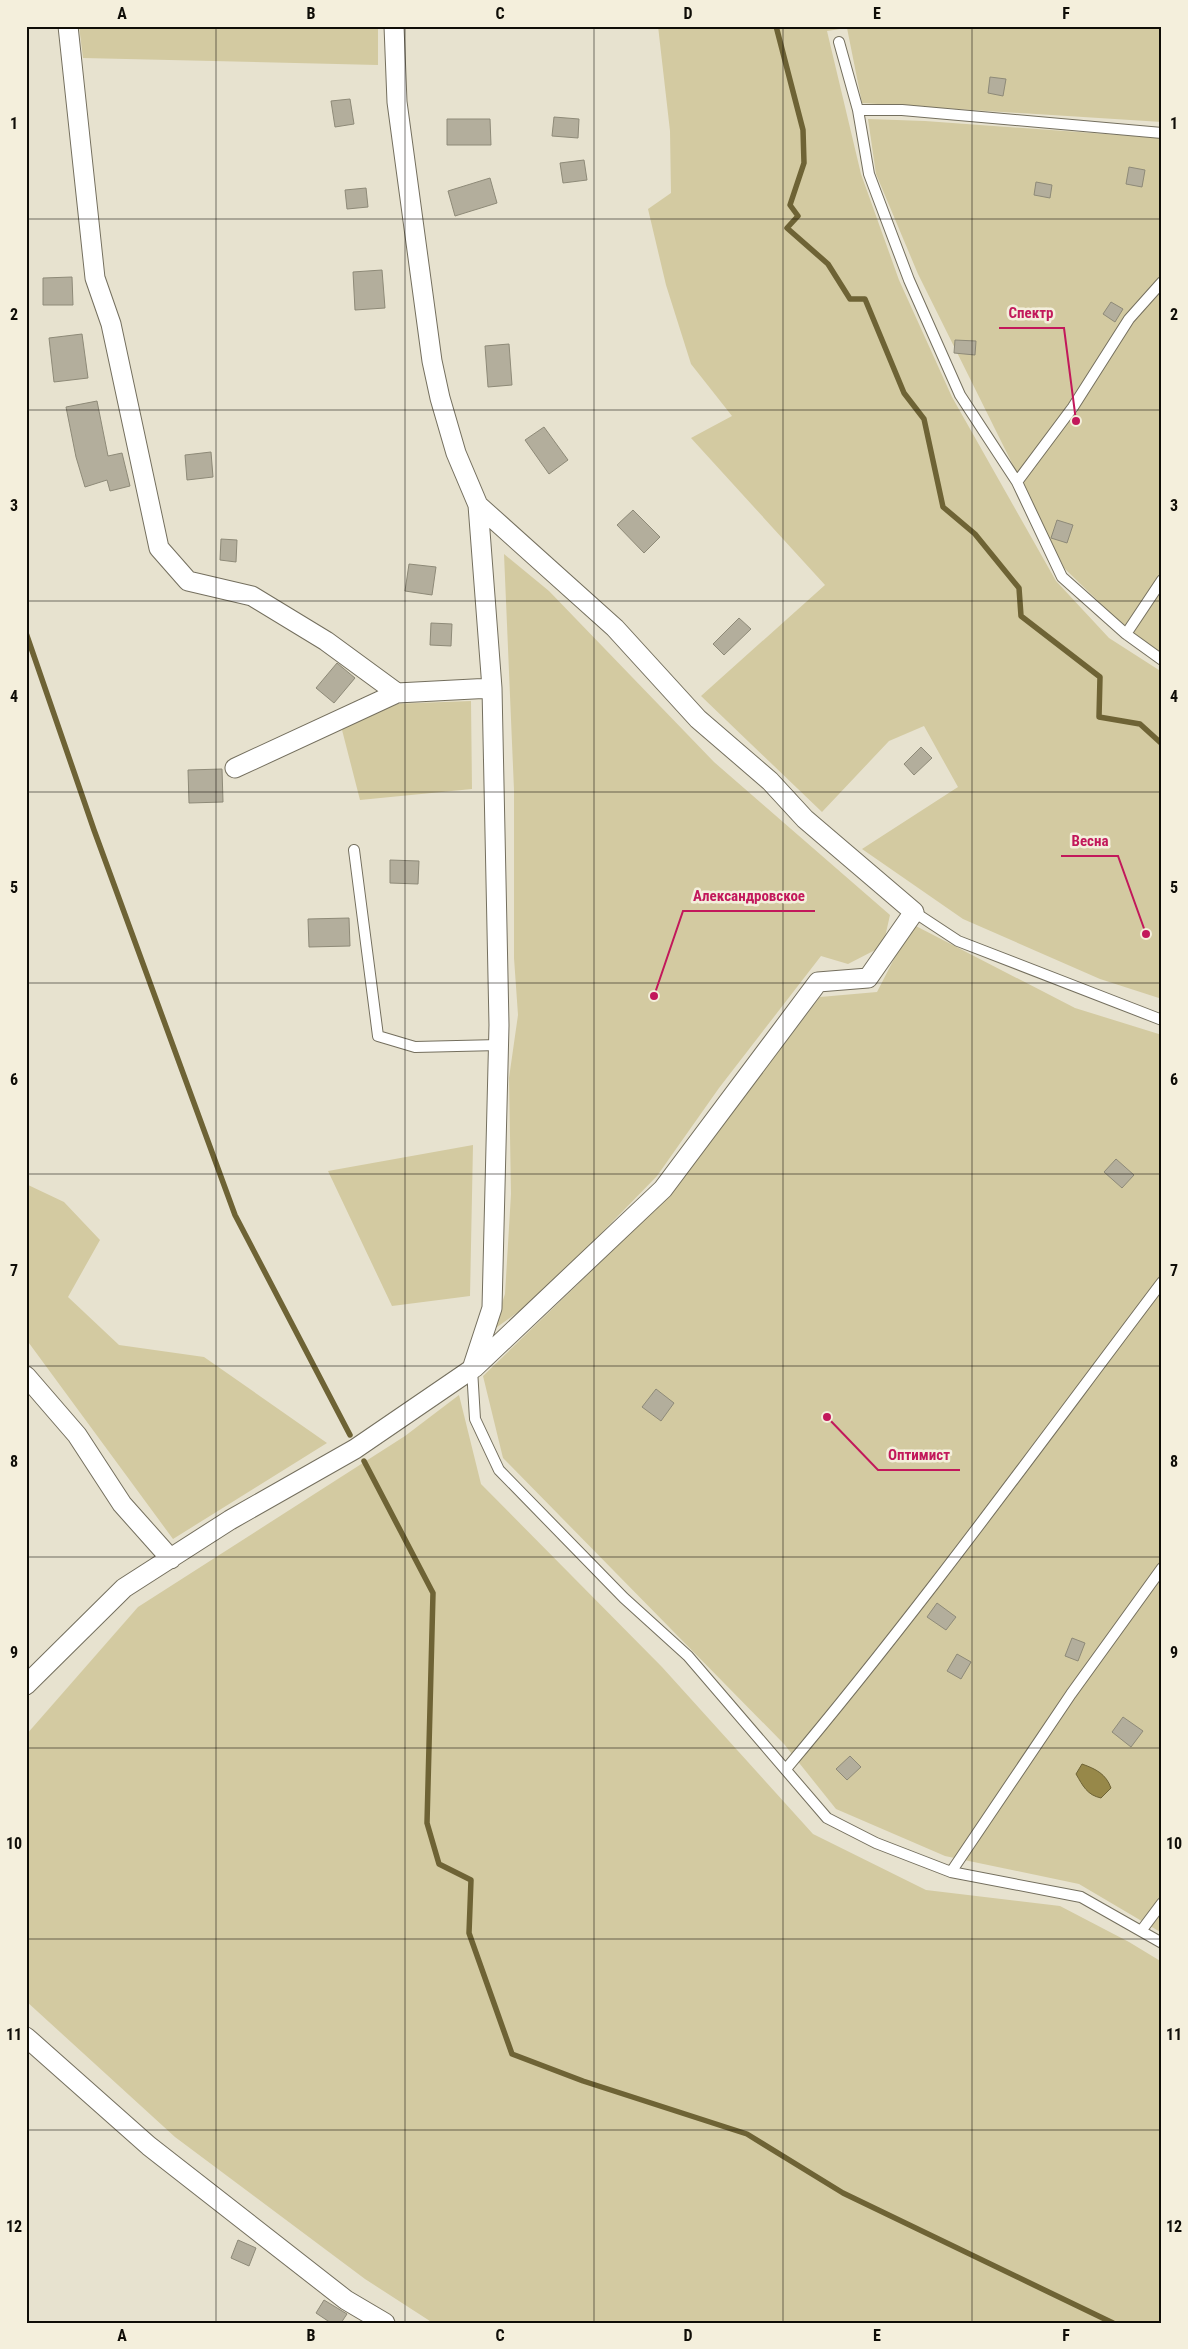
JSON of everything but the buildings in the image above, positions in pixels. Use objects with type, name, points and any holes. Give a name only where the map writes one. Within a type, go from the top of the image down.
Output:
[{"type":"street","points":[[68,26],[95,278],[111,324],[159,548],[188,581],[252,596],[326,641],[397,693]]},
{"type":"street","points":[[394,26],[398,102],[432,361],[440,398],[456,453],[478,506],[492,688],[499,1046],[492,1308],[472,1369]]},
{"type":"street","points":[[26,1685],[124,1588],[230,1520],[355,1449],[472,1369],[663,1189],[818,982],[868,978],[914,912],[805,818],[770,781],[698,719],[615,628],[478,506]]},
{"type":"street","points":[[235,768],[397,693],[492,688]]},
{"type":"street","points":[[26,1376],[77,1435],[122,1504],[171,1559]]},
{"type":"street","points":[[26,2037],[149,2146],[346,2300],[385,2323]]},
{"type":"lane","points":[[839,42],[858,110],[869,174],[909,280],[960,394],[1017,482],[1062,577],[1126,634],[1162,660]]},
{"type":"lane","points":[[858,110],[902,110],[1162,133]]},
{"type":"lane","points":[[1017,482],[1074,407],[1129,319],[1162,282]]},
{"type":"lane","points":[[1126,634],[1162,580]]},
{"type":"lane","points":[[354,850],[378,1036],[415,1047],[499,1046]]},
{"type":"lane","points":[[914,912],[958,942],[1162,1020]]},
{"type":"lane","points":[[786,1769],[847,1697],[993,1508],[1162,1282]]},
{"type":"lane","points":[[472,1369],[475,1419],[498,1470],[624,1598],[688,1656],[827,1818],[876,1843],[951,1872],[1081,1897],[1162,1943]]},
{"type":"lane","points":[[951,1872],[1071,1694],[1162,1568]]},
{"type":"lane","points":[[1141,1932],[1162,1903]]},
{"type":"shaded area","points":[[79,26],[378,26],[378,65],[83,58]]},
{"type":"shaded area","points":[[658,26],[1162,26],[1162,122],[862,103],[847,28],[827,31],[861,174],[899,280],[952,397],[1056,581],[1109,638],[1162,672],[1162,999],[1100,979],[963,919],[862,849],[958,787],[924,726],[889,741],[822,812],[701,696],[825,585],[691,438],[732,416],[691,364],[666,285],[648,209],[671,193],[670,131]]},
{"type":"shaded area","points":[[868,119],[925,121],[1162,138],[1162,653],[1126,628],[1064,568],[918,274],[876,174]]},
{"type":"shaded area","points":[[504,554],[549,591],[714,762],[890,915],[883,946],[848,964],[821,956],[719,1088],[657,1176],[540,1296],[493,1330],[505,1294],[511,1194],[509,1078],[518,1015],[514,958],[514,790]]},
{"type":"shaded area","points":[[471,701],[472,789],[360,800],[341,726],[390,704]]},
{"type":"shaded area","points":[[912,924],[1075,1008],[1162,1035],[1162,1933],[1079,1884],[945,1856],[836,1809],[784,1744],[503,1458],[483,1376],[667,1198],[820,997],[877,992]]},
{"type":"shaded area","points":[[473,1145],[470,1296],[392,1306],[328,1171]]},
{"type":"shaded area","points":[[26,1184],[64,1202],[100,1240],[68,1297],[119,1345],[204,1357],[327,1443],[173,1539],[26,1339]]},
{"type":"shaded area","points":[[459,1395],[481,1484],[662,1667],[813,1834],[926,1890],[1060,1906],[1129,1942],[1162,1962],[1162,2323],[433,2323],[365,2279],[175,2137],[26,2001],[26,1735],[138,1607],[405,1436]]},
{"type":"shaded area","points":[[1082,1764],[1100,1773],[1109,1783],[1111,1788],[1101,1798],[1089,1792],[1076,1774]]},
{"type":"waterway","points":[[776,26],[803,130],[804,163],[790,205],[798,216],[787,228],[828,264],[850,299],[865,299],[904,393],[924,419],[943,507],[975,534],[1019,588],[1021,616],[1100,677],[1099,717],[1140,724],[1162,744]]},
{"type":"waterway","points":[[26,633],[94,830],[235,1215],[350,1435]]},
{"type":"waterway","points":[[364,1461],[433,1593],[427,1823],[439,1864],[471,1880],[469,1933],[512,2054],[583,2081],[747,2134],[843,2193],[1113,2323]]},
{"type":"place","name":"Спектр","points":[[1076,421]]},
{"type":"place","name":"Весна","points":[[1146,934]]},
{"type":"place","name":"Александровское","points":[[654,996]]},
{"type":"place","name":"Оптимист","points":[[827,1417]]}]
